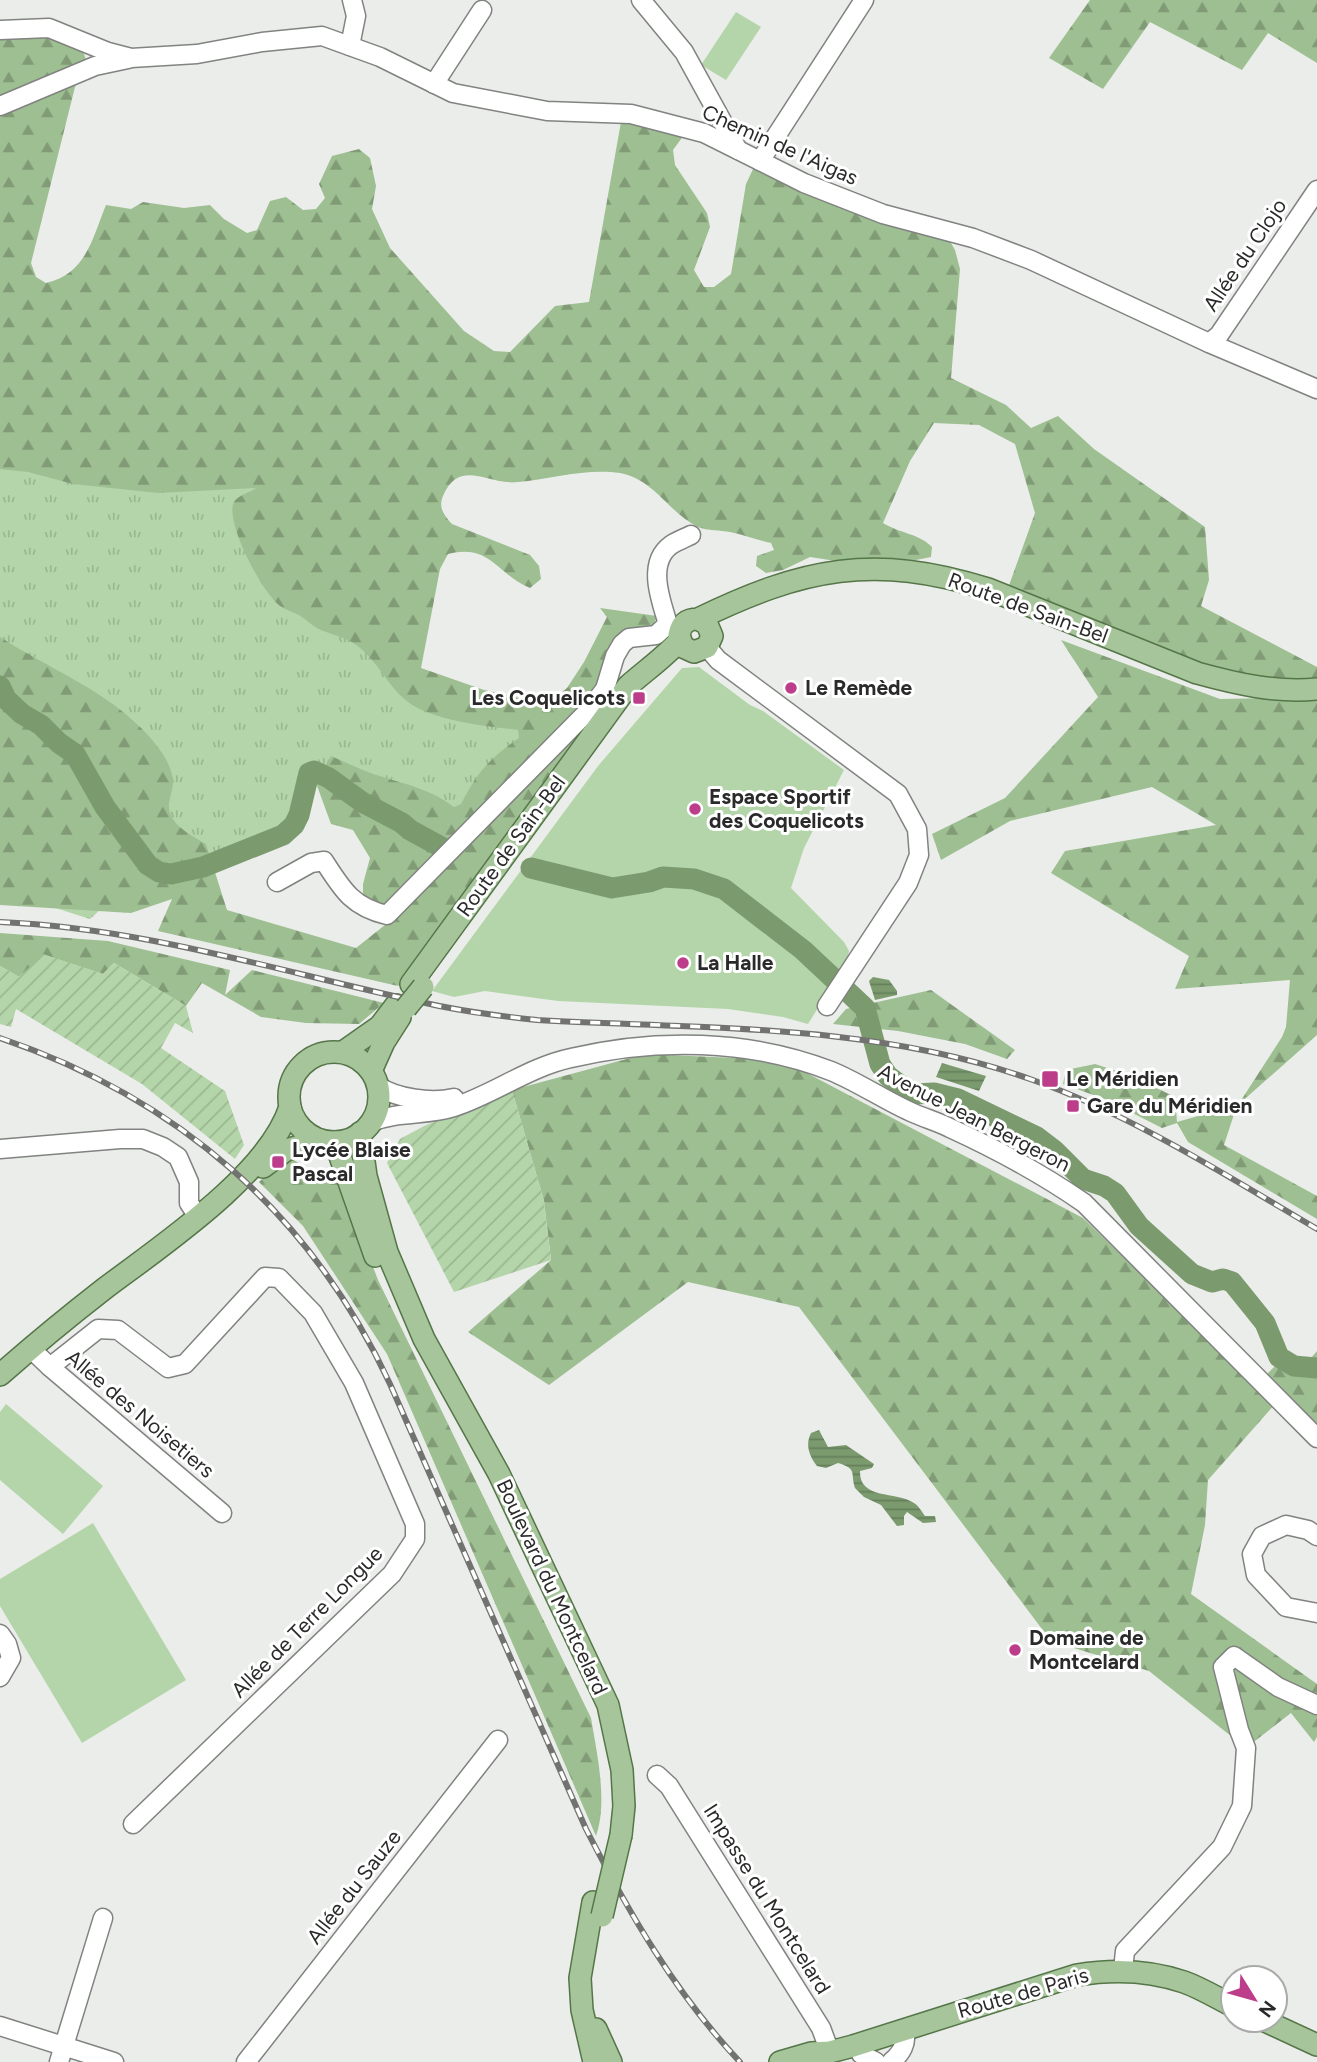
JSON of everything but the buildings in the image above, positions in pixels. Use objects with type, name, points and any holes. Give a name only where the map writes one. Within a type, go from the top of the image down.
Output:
[{"type":"main road","name":"Route de Sain-Bel","points":[[343,1052],[380,1026],[401,1007],[633,693],[654,675],[690,634],[757,592],[792,580],[843,570],[884,569],[925,573],[988,590],[1197,673],[1265,688],[1317,689]]},
{"type":"main road","name":"Route de Sain-Bel","points":[[690,634],[782,591],[815,583],[881,578],[920,580],[981,596],[1220,690],[1265,697],[1317,697]]},
{"type":"main road","name":"Route de Sain-Bel","points":[[374,1078],[384,1042],[401,1007]]},
{"type":"main road","points":[[0,1375],[30,1348],[286,1150],[348,1139],[366,1128],[379,1104],[374,1078],[359,1059],[343,1052],[317,1055],[302,1065],[289,1089],[290,1107],[300,1127],[328,1141]]},
{"type":"main road","points":[[221,1198],[272,1144],[290,1107]]},
{"type":"main road","name":"Boulevard du Montcelard","points":[[366,1128],[366,1176],[387,1252],[418,1327],[499,1474],[608,1705],[622,1770],[624,1806],[580,1979],[582,2010],[594,2062]]},
{"type":"main road","name":"Boulevard du Montcelard","points":[[328,1141],[379,1264],[417,1345],[496,1491],[598,1709],[612,1772],[615,1833]]},
{"type":"main road","name":"Boulevard du Montcelard","points":[[598,1909],[592,1984],[593,2008],[597,2032],[611,2062]]},
{"type":"main road","name":"Route de Paris","points":[[785,2060],[855,2045],[1077,1975],[1123,1970],[1184,1982],[1219,1999]]},
{"type":"main road","points":[[1289,2032],[1317,2045]]},
{"type":"street","points":[[350,46],[356,16],[352,0]]},
{"type":"street","points":[[642,0],[684,52],[738,150]]},
{"type":"street","points":[[760,161],[864,0]]},
{"type":"street","points":[[434,84],[482,10]]},
{"type":"street","name":"Chemin de l'Aigas","points":[[0,30],[49,28],[131,58],[197,54],[262,42],[322,36],[380,57],[453,93],[547,111],[631,114],[704,133],[804,183],[883,214],[973,239],[1031,260],[1209,343],[1317,389]]},
{"type":"street","points":[[0,106],[95,66],[131,58]]},
{"type":"street","name":"Allée du Clojo","points":[[1209,343],[1219,335],[1317,190]]},
{"type":"street","points":[[691,535],[669,547],[660,558],[657,576],[659,596],[690,634],[718,660],[898,794],[917,829],[919,855],[908,883],[836,992]]},
{"type":"street","points":[[277,881],[311,863],[324,861],[342,889],[359,905],[387,915],[589,710],[605,689],[615,656],[622,644],[629,638],[690,634]]},
{"type":"street","name":"Avenue Jean Bergeron","points":[[366,1128],[387,1116],[443,1110],[470,1101],[533,1070],[569,1058],[604,1051],[655,1046],[745,1048],[786,1056],[817,1067],[825,1074],[980,1154],[1102,1223],[1317,1438]]},
{"type":"street","name":"Avenue Jean Bergeron","points":[[374,1078],[385,1091],[400,1096],[447,1100],[495,1087]]},
{"type":"street","points":[[0,1149],[143,1139],[178,1157],[189,1182],[189,1203],[198,1217]]},
{"type":"street","points":[[189,1182],[221,1198]]},
{"type":"street","name":"Allée de Terre Longue","points":[[50,1367],[98,1329],[118,1330],[168,1368],[185,1364],[265,1277],[279,1278],[313,1313],[354,1383],[415,1524],[415,1539],[392,1574],[133,1824]]},
{"type":"street","name":"Allée des Noisetiers","points":[[30,1348],[222,1513]]},
{"type":"street","points":[[1317,1536],[1308,1530],[1286,1525],[1262,1535],[1252,1554],[1256,1575],[1286,1606],[1317,1614]]},
{"type":"street","points":[[0,1634],[7,1644],[11,1658],[0,1677]]},
{"type":"street","points":[[1123,1970],[1125,1951],[1222,1847],[1242,1807],[1246,1748],[1223,1667],[1234,1656],[1278,1687],[1317,1705]]},
{"type":"street","name":"Allée du Sauze","points":[[246,2062],[498,1740]]},
{"type":"street","name":"Impasse du Montcelard","points":[[657,1775],[669,1786],[821,2028],[826,2050]]},
{"type":"street","points":[[62,2054],[103,1918]]},
{"type":"street","points":[[0,2026],[62,2054],[114,2062]]},
{"type":"street","points":[[891,2062],[901,2055],[906,2036],[904,2030]]},
{"type":"street","points":[[855,2045],[861,2053],[876,2062]]},
{"type":"green space","points":[[1090,0],[1317,0],[1317,63],[1268,33],[1242,70],[1150,22],[1103,89],[1049,58]]},
{"type":"green space","points":[[736,12],[761,27],[726,80],[701,65]]},
{"type":"green space","points":[[43,33],[83,51],[87,63],[75,87],[31,263],[36,277],[46,283],[70,272],[79,263],[86,253],[106,205],[131,209],[143,202],[184,208],[210,205],[224,219],[247,233],[257,230],[270,201],[286,197],[303,210],[316,209],[325,198],[319,184],[332,156],[359,149],[370,158],[376,186],[372,209],[390,248],[464,331],[494,351],[510,352],[555,306],[589,302],[621,122],[640,123],[684,135],[673,150],[675,165],[707,213],[710,227],[694,270],[704,287],[714,287],[731,274],[746,184],[754,167],[948,238],[955,250],[960,269],[951,378],[1006,405],[1031,428],[1058,416],[1094,449],[1205,527],[1209,580],[1201,606],[1317,667],[1317,679],[1300,690],[1238,676],[1007,591],[1035,513],[1015,444],[979,425],[934,423],[910,461],[883,523],[922,539],[932,547],[931,557],[916,560],[884,558],[849,563],[810,557],[783,570],[766,573],[756,566],[757,556],[774,550],[771,543],[698,527],[632,476],[595,472],[507,482],[466,475],[450,484],[443,496],[442,508],[447,518],[452,524],[530,555],[539,566],[541,579],[530,588],[509,576],[484,556],[463,552],[448,554],[440,569],[421,668],[484,690],[537,702],[543,708],[567,688],[584,662],[607,617],[600,608],[657,616],[649,637],[629,638],[572,728],[580,737],[398,986],[158,931],[172,899],[131,913],[0,905],[0,637],[108,701],[125,713],[156,745],[172,774],[169,810],[172,817],[181,828],[206,844],[227,910],[356,948],[400,913],[363,900],[363,884],[370,858],[353,830],[331,824],[316,783],[331,756],[370,773],[429,792],[454,807],[461,804],[485,767],[519,738],[518,730],[458,721],[413,705],[396,691],[356,645],[318,629],[299,615],[280,606],[255,573],[240,540],[232,511],[238,497],[256,488],[158,493],[73,484],[28,472],[0,469],[0,34]]},
{"type":"green space","points":[[0,415],[263,481],[395,680],[530,721],[536,741],[439,843],[326,773],[308,770],[294,818],[283,829],[197,864],[151,864],[90,919],[40,903],[0,904]]},
{"type":"green space","points":[[1061,640],[1220,699],[1317,697],[1317,1035],[1238,1105],[1282,1037],[1286,1027],[1290,980],[1175,989],[1189,956],[1051,873],[1065,851],[1216,825],[1152,787],[1010,821],[941,860],[932,834],[1005,798],[1098,697]]},
{"type":"green space","name":"Espace Sportif des Coquelicots","points":[[699,667],[844,770],[804,848],[791,888],[844,942],[849,951],[847,961],[808,1024],[783,1017],[728,1009],[558,1001],[485,991],[454,997],[432,991],[598,766],[682,668]]},
{"type":"green space","points":[[0,933],[108,941],[230,970],[225,995],[252,970],[384,1003],[359,1024],[306,1023],[261,1017],[202,983],[186,1006],[114,963],[103,974],[44,955],[19,977],[0,966]]},
{"type":"green space","points":[[43,954],[103,974],[114,963],[186,1006],[193,1033],[175,1023],[161,1048],[225,1091],[244,1145],[235,1159],[142,1084],[16,1009],[11,1027],[0,1024],[0,966],[19,977]]},
{"type":"green space","points":[[931,990],[1015,1050],[1007,1059],[965,1044],[898,1031],[833,1024],[846,1009]]},
{"type":"green space","points":[[645,1054],[782,1060],[1083,1218],[1275,1404],[1208,1480],[1205,1525],[1191,1594],[1317,1684],[1317,1737],[1314,1742],[1291,1713],[1246,1748],[1149,1671],[1051,1641],[799,1307],[688,1282],[549,1385],[468,1332],[551,1260],[544,1201],[512,1090]]},
{"type":"green space","points":[[1095,1064],[1132,1076],[1175,1097],[1177,1122],[1237,1105],[1224,1145],[1317,1196],[1317,1219],[1188,1142],[1177,1123],[1162,1128],[1107,1100],[1063,1084],[1066,1070]]},
{"type":"green space","points":[[512,1090],[544,1201],[551,1260],[454,1292],[387,1163],[400,1139],[424,1126]]},
{"type":"green space","points":[[287,1156],[312,1171],[337,1173],[378,1280],[591,1718],[601,1793],[596,1836],[387,1354],[303,1226],[259,1182]]},
{"type":"green space","points":[[1317,1351],[1317,1438],[1260,1381],[1277,1364],[1299,1372]]},
{"type":"green space","points":[[6,1404],[103,1486],[63,1534],[0,1480],[0,1412]]},
{"type":"green space","points":[[93,1523],[186,1680],[82,1743],[0,1606],[0,1579]]},
{"type":"shaded area","points":[[873,977],[889,980],[897,995],[875,1000],[869,981]]},
{"type":"shaded area","points":[[942,1063],[986,1076],[979,1091],[936,1077]]},
{"type":"shaded area","points":[[819,1430],[828,1447],[846,1445],[874,1464],[872,1468],[860,1471],[865,1487],[906,1499],[919,1507],[925,1516],[935,1516],[936,1522],[923,1523],[907,1512],[904,1525],[897,1526],[881,1505],[864,1497],[855,1488],[852,1472],[848,1467],[838,1463],[826,1468],[817,1466],[810,1454],[808,1441],[811,1433]]},
{"type":"waterway","points":[[0,686],[6,699],[22,714],[41,725],[75,754],[105,807],[148,865],[159,872],[171,874],[203,867],[283,835],[294,825],[299,815],[309,773],[314,771],[443,848]]},
{"type":"waterway","points":[[531,868],[612,888],[663,877],[694,879],[724,889],[803,950],[865,1008],[880,1064],[888,1076],[915,1094],[934,1093],[958,1099],[1037,1137],[1083,1179],[1115,1193],[1139,1226],[1192,1274],[1212,1282],[1223,1279],[1232,1282],[1265,1323],[1279,1357],[1294,1366],[1317,1368]]},
{"type":"railway","points":[[0,922],[54,926],[160,942],[479,1013],[537,1020],[786,1032],[910,1047],[1030,1079],[1105,1110],[1177,1147],[1317,1229]]},
{"type":"railway","points":[[0,1038],[65,1063],[125,1093],[181,1129],[232,1170],[279,1216],[321,1267],[358,1323],[390,1384],[602,1860],[636,1921],[674,1980],[716,2036],[740,2062]]},
{"type":"place","name":"Le Remède","points":[[791,688]]},
{"type":"place","name":"Les Coquelicots","points":[[639,698]]},
{"type":"place","name":"Espace Sportif des Coquelicots","points":[[695,809]]},
{"type":"place","name":"La Halle","points":[[683,963]]},
{"type":"place","name":"Le Méridien","points":[[1050,1079]]},
{"type":"place","name":"Gare du Méridien","points":[[1073,1106]]},
{"type":"place","name":"Lycée Blaise Pascal","points":[[278,1162]]},
{"type":"place","name":"Domaine de Montcelard","points":[[1015,1650]]}]
